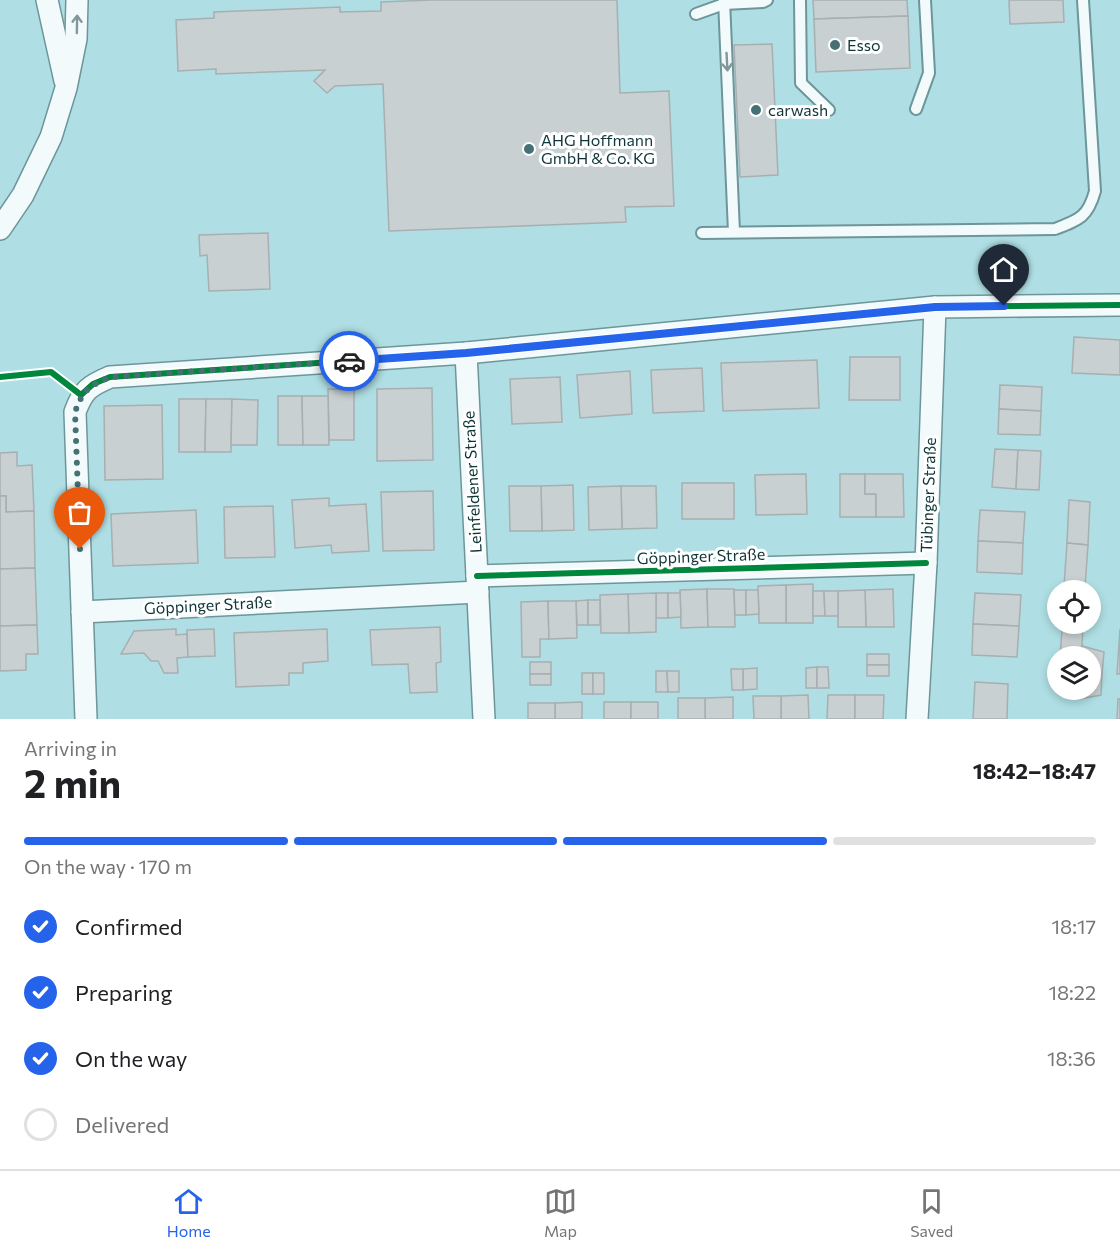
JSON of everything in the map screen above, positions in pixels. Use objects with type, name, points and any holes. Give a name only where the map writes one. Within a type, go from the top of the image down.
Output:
[{"type":"street","points":[[0,229],[23,195],[51,137],[66,88],[76,39],[77,0]]},
{"type":"street","points":[[46,1],[66,88]]},
{"type":"street","points":[[86,719],[75,412],[81,395],[93,384],[110,377],[466,353],[935,307],[1120,305]]},
{"type":"street","name":"Tübinger Straße","points":[[917,719],[926,563],[935,307]]},
{"type":"street","name":"Leinfeldener Straße","points":[[466,353],[484,719]]},
{"type":"street","name":"Göppinger Straße","points":[[82,612],[477,584],[926,563]]},
{"type":"lane","points":[[696,14],[724,2],[763,2],[767,0]]},
{"type":"lane","points":[[800,0],[801,82],[829,110]]},
{"type":"lane","points":[[916,109],[928,73],[925,0]]},
{"type":"lane","points":[[702,233],[1055,229],[1078,220],[1090,207],[1095,191],[1083,0]]},
{"type":"lane","points":[[724,2],[734,232]]},
{"type":"building","name":"AHG Hoffmann GmbH & Co. KG","points":[[617,0],[620,93],[669,91],[674,206],[625,207],[626,222],[389,231],[383,84],[335,86],[327,93],[314,81],[325,70],[216,74],[216,69],[178,71],[176,20],[214,18],[214,12],[340,7],[340,12],[381,11],[381,2]]},
{"type":"building","points":[[813,0],[907,0],[908,16],[814,19]]},
{"type":"building","points":[[1009,0],[1063,0],[1064,22],[1010,24]]},
{"type":"building","points":[[908,16],[910,68],[816,72],[814,19]]},
{"type":"building","name":"carwash","points":[[772,44],[778,175],[740,177],[734,45]]},
{"type":"building","points":[[268,233],[270,289],[209,291],[207,255],[200,256],[199,235]]},
{"type":"building","points":[[1074,337],[1120,340],[1120,375],[1072,373]]},
{"type":"building","points":[[850,357],[900,357],[900,400],[849,400]]},
{"type":"building","points":[[817,360],[819,408],[723,411],[721,363]]},
{"type":"building","points":[[702,368],[704,411],[653,413],[651,370]]},
{"type":"building","points":[[630,371],[632,414],[580,418],[577,375]]},
{"type":"building","points":[[560,377],[562,422],[512,424],[510,379]]},
{"type":"building","points":[[1000,385],[1042,387],[1041,411],[999,409]]},
{"type":"building","points":[[432,388],[433,460],[377,461],[377,389]]},
{"type":"building","points":[[328,389],[354,389],[354,440],[329,440]]},
{"type":"building","points":[[278,396],[302,396],[303,445],[278,445]]},
{"type":"building","points":[[302,396],[328,396],[329,445],[303,445]]},
{"type":"building","points":[[179,399],[206,399],[205,452],[179,452]]},
{"type":"building","points":[[206,399],[232,399],[231,452],[205,452]]},
{"type":"building","points":[[232,399],[258,400],[257,445],[231,445]]},
{"type":"building","points":[[162,405],[163,479],[105,480],[104,406]]},
{"type":"building","points":[[999,409],[1041,411],[1040,435],[998,434]]},
{"type":"building","points":[[995,449],[1018,450],[1016,489],[992,487]]},
{"type":"building","points":[[1018,450],[1041,451],[1039,490],[1016,489]]},
{"type":"building","points":[[17,452],[17,466],[32,465],[34,511],[6,512],[6,496],[0,496],[0,453]]},
{"type":"building","points":[[806,474],[807,514],[756,515],[755,475]]},
{"type":"building","points":[[840,474],[865,474],[865,494],[876,494],[876,517],[840,517]]},
{"type":"building","points":[[865,474],[903,474],[904,517],[876,517],[876,494],[865,494]]},
{"type":"building","points":[[682,483],[734,483],[734,519],[682,519]]},
{"type":"building","points":[[573,485],[574,530],[542,531],[541,486]]},
{"type":"building","points":[[509,486],[541,486],[542,531],[510,531]]},
{"type":"building","points":[[621,486],[656,486],[657,528],[622,529]]},
{"type":"building","points":[[621,486],[622,529],[589,530],[588,487]]},
{"type":"building","points":[[433,491],[434,550],[383,551],[381,492]]},
{"type":"building","points":[[0,496],[6,496],[6,512],[34,511],[35,568],[0,569]]},
{"type":"building","points":[[329,498],[329,506],[366,504],[369,551],[332,553],[331,545],[295,548],[292,500]]},
{"type":"building","points":[[1069,500],[1090,502],[1088,545],[1067,543]]},
{"type":"building","points":[[273,506],[275,557],[225,558],[224,507]]},
{"type":"building","points":[[196,510],[198,563],[113,566],[111,514]]},
{"type":"building","points":[[980,510],[1025,512],[1023,543],[978,541]]},
{"type":"building","points":[[978,541],[1023,543],[1022,574],[977,572]]},
{"type":"building","points":[[1067,543],[1088,545],[1086,580],[1064,580]]},
{"type":"building","points":[[35,568],[37,625],[0,626],[0,569]]},
{"type":"building","points":[[813,584],[813,623],[786,623],[786,585]]},
{"type":"building","points":[[786,585],[786,623],[759,623],[758,586]]},
{"type":"building","points":[[707,589],[708,627],[681,628],[680,590]]},
{"type":"building","points":[[707,589],[734,589],[735,627],[708,627]]},
{"type":"building","points":[[893,589],[894,627],[866,627],[865,590]]},
{"type":"building","points":[[734,590],[746,590],[746,615],[735,615]]},
{"type":"building","points":[[746,590],[758,590],[759,614],[746,615]]},
{"type":"building","points":[[865,590],[866,627],[838,627],[838,591]]},
{"type":"building","points":[[813,591],[824,591],[825,616],[813,616]]},
{"type":"building","points":[[824,591],[838,591],[838,616],[825,616]]},
{"type":"building","points":[[656,593],[668,593],[668,618],[656,618]]},
{"type":"building","points":[[656,593],[656,632],[629,633],[628,594]]},
{"type":"building","points":[[668,593],[680,593],[681,617],[668,618]]},
{"type":"building","points":[[975,593],[1021,595],[1019,626],[973,624]]},
{"type":"building","points":[[628,594],[629,633],[601,633],[600,595]]},
{"type":"building","points":[[588,600],[588,625],[577,625],[576,601]]},
{"type":"building","points":[[588,600],[600,600],[600,625],[588,625]]},
{"type":"building","points":[[548,601],[549,639],[540,639],[540,657],[522,657],[521,602]]},
{"type":"building","points":[[548,601],[576,601],[577,638],[549,639]]},
{"type":"building","points":[[973,624],[1019,626],[1017,657],[972,655]]},
{"type":"building","points":[[37,625],[38,654],[26,654],[26,670],[0,671],[0,626]]},
{"type":"building","points":[[440,627],[441,662],[436,663],[437,692],[410,693],[408,664],[372,665],[370,630]]},
{"type":"building","points":[[176,629],[176,635],[187,634],[188,657],[177,658],[178,673],[164,673],[158,661],[151,661],[144,653],[121,654],[134,631]]},
{"type":"building","points":[[214,629],[215,656],[188,657],[187,630]]},
{"type":"building","points":[[327,629],[328,661],[303,663],[303,673],[289,673],[289,685],[236,687],[234,633]]},
{"type":"building","points":[[1120,629],[1120,674],[1117,674]]},
{"type":"building","points":[[1062,634],[1083,634],[1082,646],[1061,646]]},
{"type":"building","points":[[1101,651],[1104,652],[1101,674]]},
{"type":"building","points":[[867,654],[889,654],[889,665],[867,665]]},
{"type":"building","points":[[530,662],[551,662],[551,674],[530,674]]},
{"type":"building","points":[[867,665],[889,665],[889,676],[867,676]]},
{"type":"building","points":[[817,667],[817,688],[806,688],[806,668]]},
{"type":"building","points":[[817,667],[828,667],[829,688],[817,688]]},
{"type":"building","points":[[757,668],[757,689],[743,690],[743,669]]},
{"type":"building","points":[[731,669],[743,669],[743,690],[732,690]]},
{"type":"building","points":[[656,671],[667,671],[668,692],[656,692]]},
{"type":"building","points":[[667,671],[679,671],[679,692],[668,692]]},
{"type":"building","points":[[582,673],[593,673],[593,694],[582,694]]},
{"type":"building","points":[[593,673],[604,673],[604,694],[593,694]]},
{"type":"building","points":[[530,674],[551,674],[551,685],[530,685]]},
{"type":"building","points":[[975,682],[1008,684],[1007,719],[973,719]]},
{"type":"building","points":[[808,695],[809,719],[781,719],[781,696]]},
{"type":"building","points":[[828,695],[855,695],[855,719],[827,719]]},
{"type":"building","points":[[855,695],[884,695],[883,719],[855,719]]},
{"type":"building","points":[[753,696],[781,696],[781,719],[754,719]]},
{"type":"building","points":[[733,697],[733,719],[705,719],[705,698]]},
{"type":"building","points":[[678,698],[705,698],[705,719],[678,719]]},
{"type":"building","points":[[1118,699],[1120,699],[1120,719],[1117,719]]},
{"type":"building","points":[[582,702],[582,719],[555,719],[555,703]]},
{"type":"building","points":[[604,702],[631,702],[631,719],[604,719]]},
{"type":"building","points":[[631,702],[658,702],[658,719],[631,719]]},
{"type":"building","points":[[528,703],[555,703],[555,719],[528,719]]},
{"type":"cycle path","points":[[0,377],[51,372],[81,395],[93,384],[110,377],[466,353],[935,307],[1120,305]]},
{"type":"cycle path","points":[[477,576],[926,563]]},
{"type":"way so far","points":[[80,549],[75,412],[81,395],[93,384],[110,377],[349,361]]},
{"type":"place","name":"Esso","points":[[835,45]]},
{"type":"place","name":"carwash","points":[[756,110]]},
{"type":"place","name":"AHG Hoffmann GmbH & Co. KG","points":[[529,149]]},
{"type":"route","points":[[349,361],[466,353],[935,307],[1004,306]]}]
